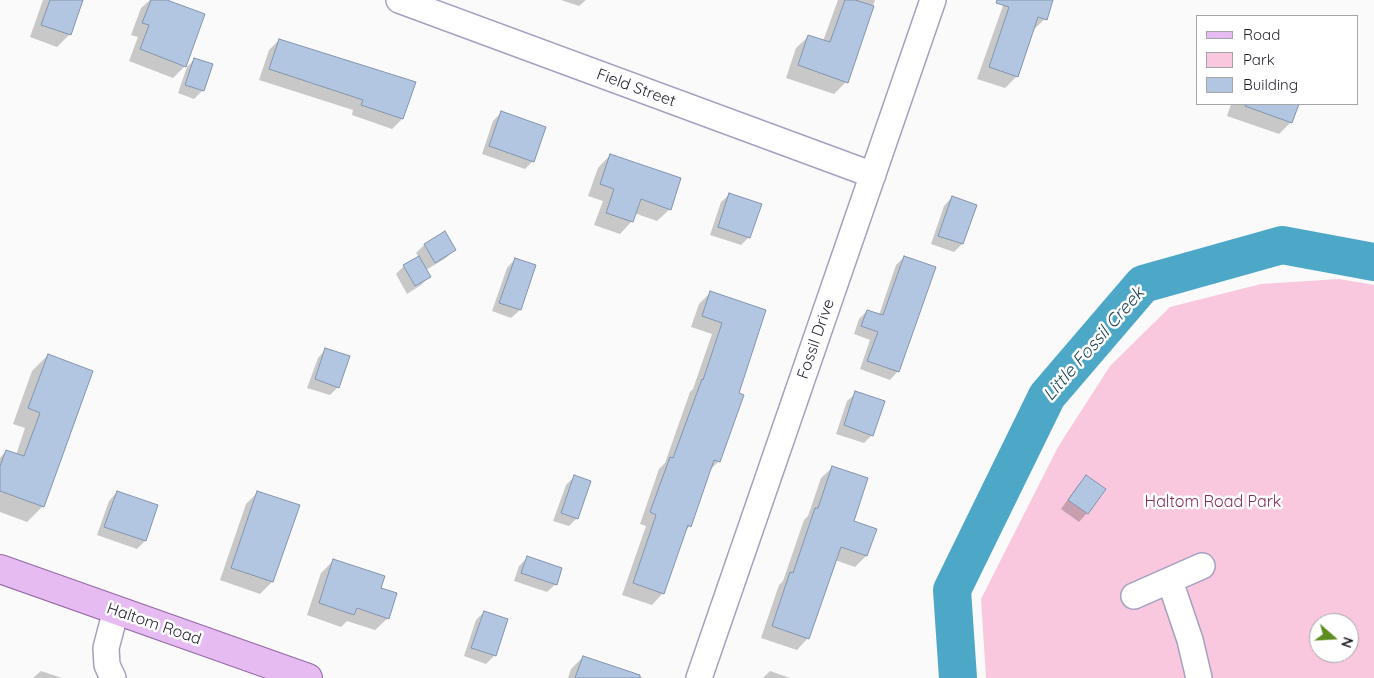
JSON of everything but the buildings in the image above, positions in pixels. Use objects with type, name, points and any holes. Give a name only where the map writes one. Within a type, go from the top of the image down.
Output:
[{"type":"main road","name":"Haltom Road","points":[[0,569],[308,678]]},
{"type":"street","name":"Field Street","points":[[399,0],[873,175]]},
{"type":"street","name":"Fossil Drive","points":[[699,678],[933,0]]},
{"type":"street","points":[[1134,596],[1202,566]]},
{"type":"street","points":[[1170,581],[1190,640],[1199,678]]},
{"type":"street","points":[[113,678],[107,664],[106,648],[116,610]]},
{"type":"green space","name":"Haltom Road Park","points":[[1339,279],[1374,285],[1374,678],[986,678],[981,599],[1058,447],[1110,366],[1170,307],[1261,284]]},
{"type":"waterway","name":"Little Fossil Creek","points":[[958,678],[952,590],[1047,396],[1143,284],[1282,245],[1374,262]]}]
